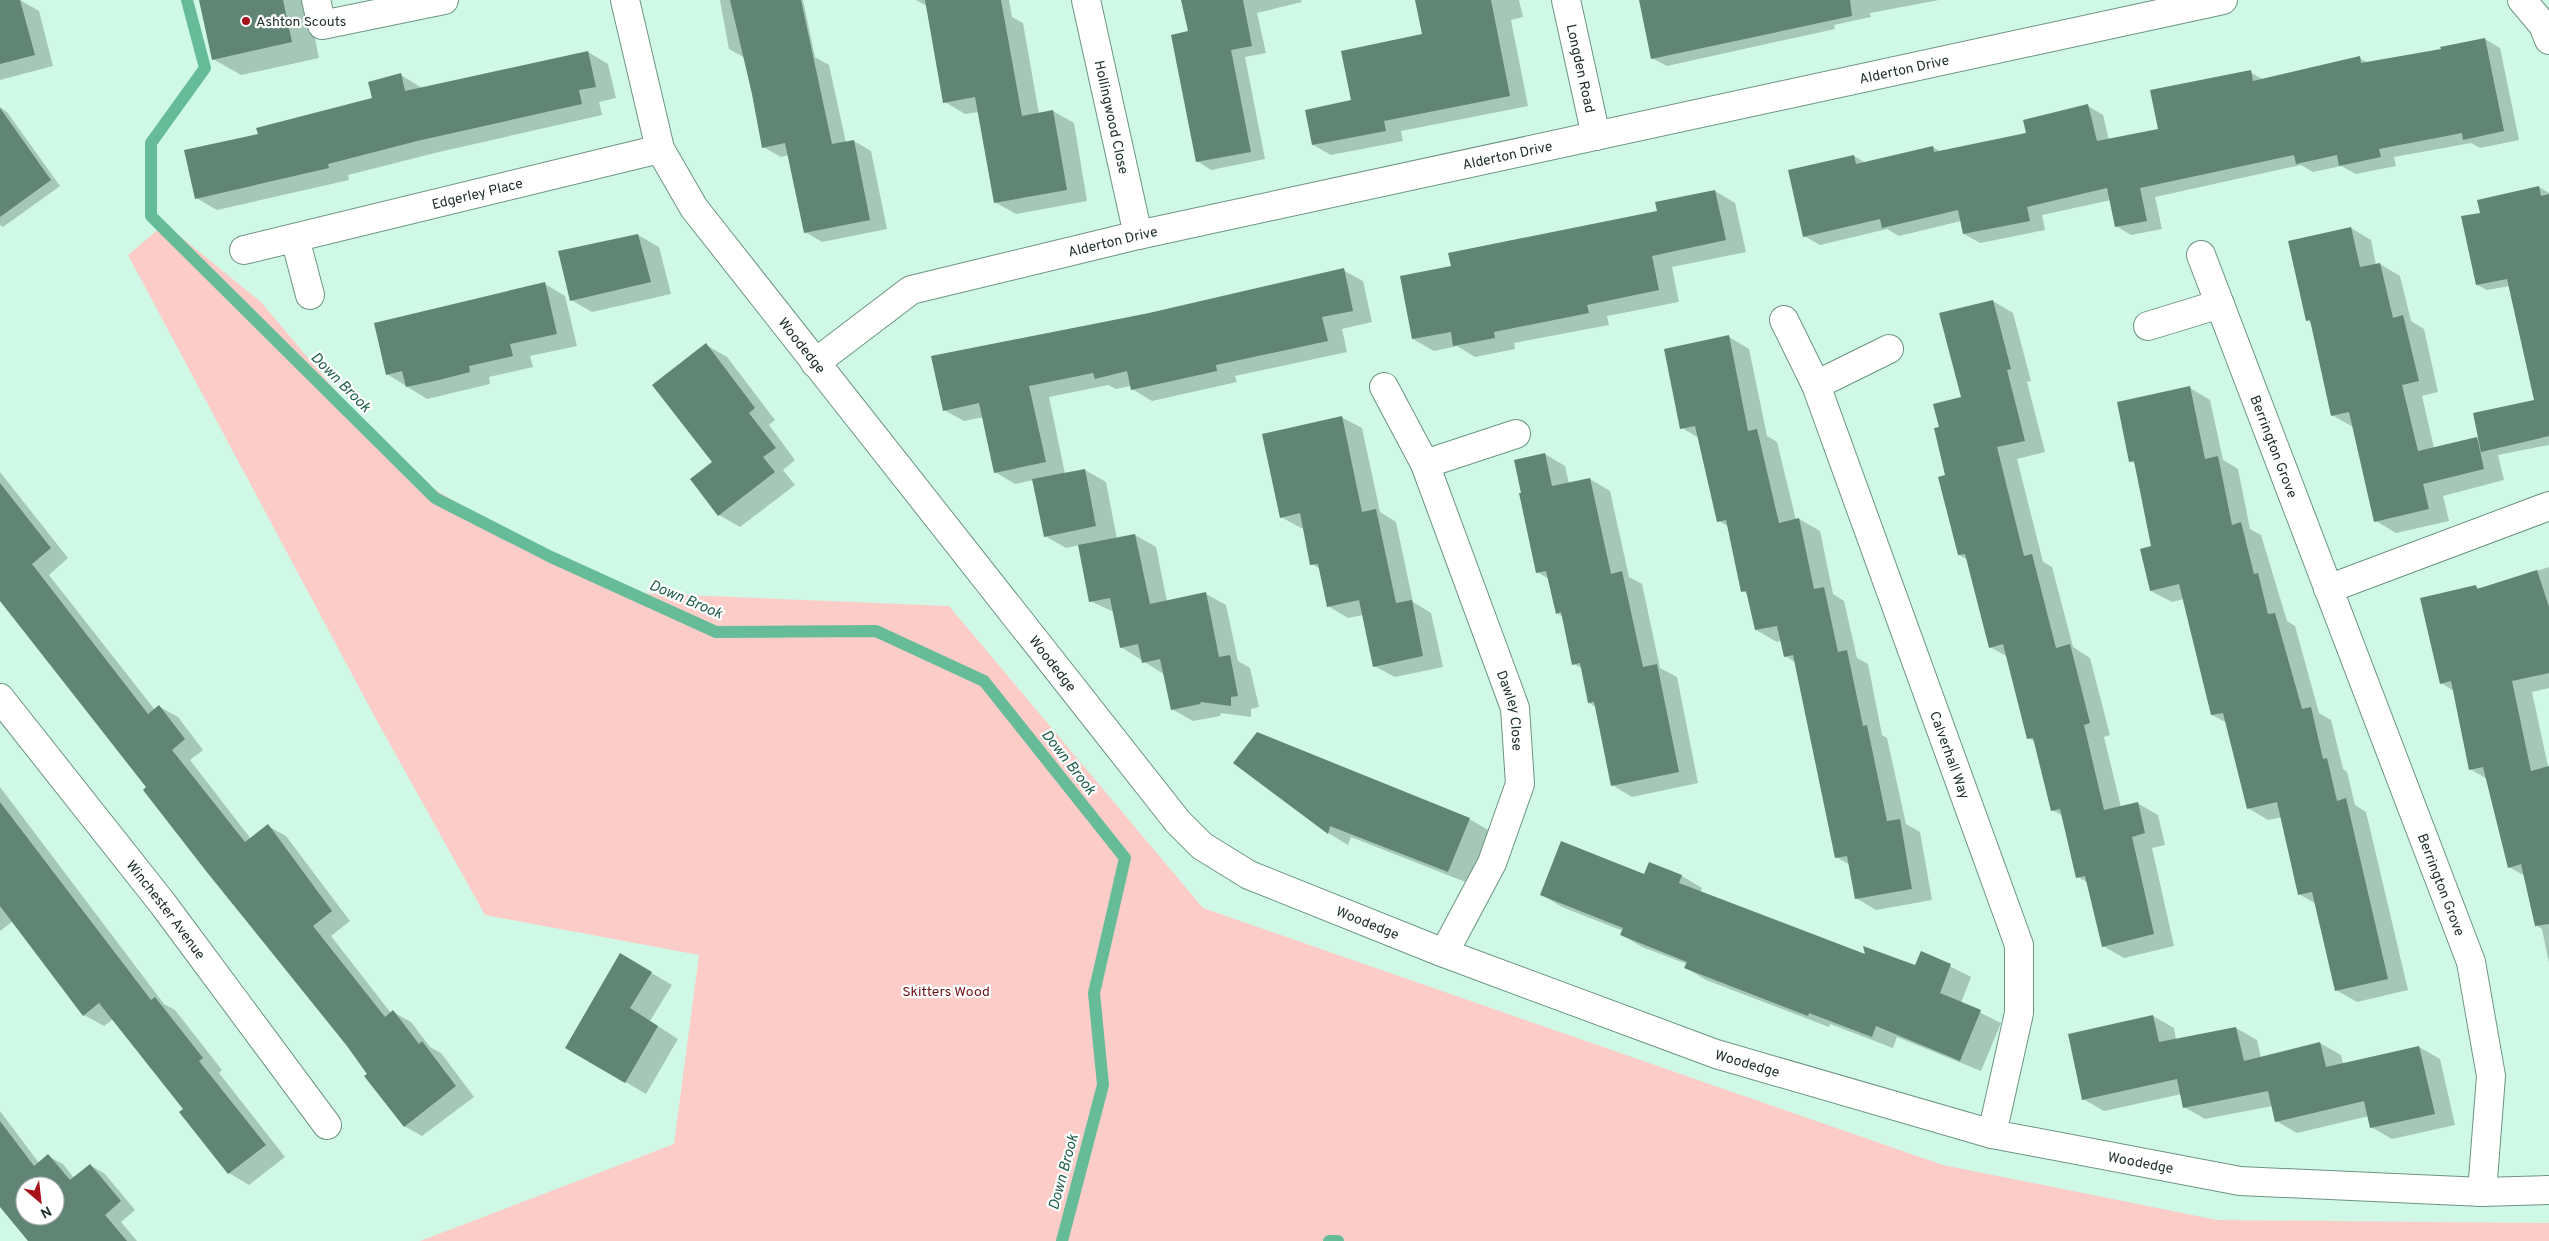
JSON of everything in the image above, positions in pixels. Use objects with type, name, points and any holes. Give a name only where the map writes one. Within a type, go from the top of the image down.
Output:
[{"type":"street","points":[[316,0],[322,26],[444,0]]},
{"type":"street","name":"Woodedge","points":[[625,0],[660,149],[694,208],[1178,822],[1202,846],[1248,875],[1444,954],[1716,1054],[1992,1134],[2240,1180],[2482,1192],[2549,1190]]},
{"type":"street","name":"Hollingwood Close","points":[[1086,0],[1138,235]]},
{"type":"street","name":"Longden Road","points":[[1566,0],[1596,136]]},
{"type":"street","name":"Alderton Drive","points":[[815,363],[911,290],[1138,235],[2223,0]]},
{"type":"street","points":[[2522,0],[2543,25],[2549,40]]},
{"type":"street","name":"Edgerley Place","points":[[244,250],[660,149]]},
{"type":"street","points":[[295,238],[310,295]]},
{"type":"street","name":"Berrington Grove","points":[[2201,255],[2471,962],[2491,1076],[2482,1192]]},
{"type":"street","points":[[2148,326],[2220,304]]},
{"type":"street","name":"Calverhall Way","points":[[1784,320],[1816,385],[2020,945],[2019,1012],[1992,1134]]},
{"type":"street","points":[[1816,385],[1889,350]]},
{"type":"street","name":"Dawley Close","points":[[1384,387],[1425,464],[1515,708],[1520,784],[1492,863],[1444,954]]},
{"type":"street","points":[[1425,464],[1516,434]]},
{"type":"street","points":[[2328,589],[2549,506]]},
{"type":"street","name":"Winchester Avenue","points":[[0,698],[163,904],[327,1125]]},
{"type":"green space","name":"Skitters Wood","points":[[165,224],[261,302],[404,472],[613,592],[949,606],[1203,908],[1943,1165],[2217,1220],[2549,1223],[2549,1241],[420,1241],[674,1144],[699,955],[485,915],[377,721],[128,255]]},
{"type":"building","points":[[0,0],[20,0],[35,55],[0,64]]},
{"type":"building","name":"Ashton Scouts","points":[[199,0],[283,0],[292,42],[212,60]]},
{"type":"building","points":[[730,0],[801,0],[832,144],[854,140],[870,220],[804,233],[785,143],[762,148],[752,94]]},
{"type":"building","points":[[925,0],[1001,0],[1022,116],[1053,110],[1067,190],[994,203],[975,97],[943,103]]},
{"type":"building","points":[[1181,0],[1243,0],[1252,46],[1231,50],[1251,152],[1196,162],[1171,35],[1188,31]]},
{"type":"building","points":[[1415,0],[1491,0],[1510,96],[1384,121],[1386,131],[1312,145],[1305,110],[1351,100],[1341,51],[1422,34]]},
{"type":"building","points":[[1639,0],[1850,0],[1852,16],[1651,59]]},
{"type":"building","points":[[2485,38],[2504,131],[2463,140],[2462,133],[2379,149],[2381,157],[2339,166],[2337,155],[2296,164],[2294,155],[2140,188],[2147,221],[2115,227],[2107,188],[2027,207],[2030,221],[1963,234],[1958,210],[1882,228],[1880,219],[1803,237],[1788,170],[1854,155],[1856,164],[1933,146],[1934,152],[2026,133],[2023,120],[2088,104],[2097,141],[2158,129],[2150,90],[2251,70],[2253,81],[2360,56],[2361,63],[2441,49],[2440,47]]},
{"type":"building","points":[[588,51],[596,87],[579,90],[582,104],[417,141],[328,164],[329,168],[195,199],[184,150],[258,134],[256,128],[372,98],[368,82],[401,73],[405,91]]},
{"type":"building","points":[[0,108],[51,180],[0,217]]},
{"type":"building","points":[[2539,186],[2541,196],[2549,194],[2549,436],[2481,452],[2473,413],[2534,400],[2507,279],[2476,285],[2461,216],[2480,213],[2477,200]]},
{"type":"building","points":[[1715,190],[1726,240],[1652,256],[1659,290],[1587,305],[1589,313],[1494,332],[1495,338],[1453,346],[1451,332],[1412,339],[1400,276],[1451,266],[1448,253],[1657,211],[1655,202]]},
{"type":"building","points":[[2351,227],[2360,267],[2380,263],[2393,318],[2403,315],[2419,381],[2402,385],[2418,451],[2477,437],[2484,469],[2423,484],[2429,509],[2374,522],[2349,412],[2331,416],[2310,320],[2306,321],[2288,241]]},
{"type":"building","points":[[638,234],[651,282],[570,301],[558,251]]},
{"type":"building","points":[[1344,268],[1353,311],[1322,317],[1328,341],[1216,365],[1217,371],[1131,390],[1127,371],[1095,379],[1093,373],[1029,386],[1046,462],[994,473],[979,403],[943,411],[931,356],[1149,313]]},
{"type":"building","points":[[545,282],[557,334],[510,344],[513,356],[469,366],[470,372],[439,380],[406,387],[402,371],[386,375],[374,323]]},
{"type":"building","points":[[1993,300],[2011,369],[2007,370],[2025,441],[1997,447],[2024,556],[2032,554],[2056,648],[2070,644],[2090,723],[2084,725],[2104,810],[2138,802],[2145,833],[2132,837],[2154,934],[2102,947],[2085,876],[2076,878],[2060,809],[2051,811],[2033,738],[2027,739],[2003,644],[1989,648],[1965,554],[1958,555],[1938,477],[1945,475],[1934,428],[1939,427],[1933,404],[1961,397],[1939,313]]},
{"type":"building","points":[[1729,335],[1748,431],[1757,429],[1779,523],[1799,518],[1814,589],[1824,587],[1838,652],[1847,650],[1863,726],[1867,725],[1887,821],[1900,819],[1912,889],[1855,899],[1847,856],[1835,858],[1793,655],[1784,657],[1777,626],[1755,630],[1746,591],[1741,592],[1726,520],[1717,522],[1695,426],[1680,429],[1664,349]]},
{"type":"building","points":[[706,343],[755,408],[749,413],[776,448],[763,457],[775,472],[718,516],[690,479],[712,462],[652,385]]},
{"type":"building","points":[[2190,386],[2205,459],[2218,456],[2232,525],[2241,522],[2254,574],[2258,573],[2268,614],[2275,613],[2302,709],[2311,707],[2323,759],[2327,758],[2337,801],[2346,798],[2388,979],[2335,991],[2312,892],[2298,895],[2277,802],[2247,809],[2223,713],[2211,715],[2179,584],[2150,591],[2140,549],[2151,546],[2134,461],[2129,462],[2117,402]]},
{"type":"building","points":[[1342,416],[1362,512],[1376,509],[1396,603],[1412,600],[1423,656],[1373,667],[1359,600],[1327,607],[1318,564],[1310,565],[1300,513],[1280,518],[1262,434]]},
{"type":"building","points":[[1545,453],[1552,486],[1590,478],[1611,574],[1622,571],[1643,667],[1657,664],[1679,772],[1611,786],[1594,702],[1588,703],[1580,663],[1572,665],[1561,612],[1556,614],[1546,571],[1536,573],[1519,493],[1521,493],[1514,460]]},
{"type":"building","points":[[1085,469],[1096,526],[1044,537],[1032,479]]},
{"type":"building","points":[[0,483],[51,548],[32,564],[148,714],[159,705],[185,739],[172,750],[245,842],[268,824],[332,911],[313,926],[385,1017],[393,1010],[419,1044],[422,1041],[456,1086],[404,1127],[364,1076],[367,1074],[347,1046],[206,871],[143,790],[146,787],[0,601]]},
{"type":"building","points":[[1135,534],[1150,604],[1206,592],[1219,657],[1230,655],[1238,696],[1231,697],[1231,706],[1201,702],[1200,704],[1171,710],[1160,659],[1142,663],[1138,644],[1120,648],[1110,598],[1089,602],[1078,545]]},
{"type":"building","points":[[2537,570],[2549,607],[2549,673],[2512,681],[2531,771],[2549,766],[2549,924],[2535,926],[2521,864],[2508,868],[2483,767],[2469,770],[2451,681],[2440,684],[2420,598],[2476,585],[2477,589]]},
{"type":"building","points":[[1257,732],[1470,818],[1448,872],[1330,826],[1328,834],[1233,763]]},
{"type":"building","points":[[0,802],[151,1000],[155,997],[203,1058],[199,1061],[266,1145],[228,1174],[179,1112],[183,1109],[99,1003],[83,1016],[0,906]]},
{"type":"building","points":[[1561,841],[1644,874],[1649,862],[1682,875],[1679,883],[1865,954],[1863,946],[1915,965],[1921,951],[1951,964],[1940,993],[1981,1010],[1960,1061],[1876,1026],[1872,1037],[1809,1013],[1808,1016],[1684,968],[1687,962],[1620,935],[1623,928],[1540,895]]},
{"type":"building","points":[[620,953],[652,972],[630,1008],[658,1026],[625,1083],[565,1048]]},
{"type":"building","points":[[2153,1015],[2159,1042],[2236,1027],[2244,1061],[2320,1042],[2326,1067],[2419,1046],[2435,1114],[2370,1128],[2364,1101],[2275,1122],[2268,1091],[2183,1108],[2177,1079],[2082,1100],[2068,1034]]},
{"type":"building","points":[[0,1121],[34,1166],[48,1154],[70,1180],[90,1164],[121,1201],[105,1215],[127,1241],[28,1241],[16,1226],[65,1226],[65,1176],[15,1176],[15,1225],[0,1207]]},
{"type":"waterway","name":"Down Brook","points":[[187,0],[205,68],[151,143],[151,216],[435,498],[551,557],[716,632],[876,631],[984,681],[1125,858],[1094,993],[1103,1085],[1062,1241]]},
{"type":"waterway","points":[[1329,1241],[1338,1241]]},
{"type":"place","name":"Ashton Scouts","points":[[246,21]]}]
